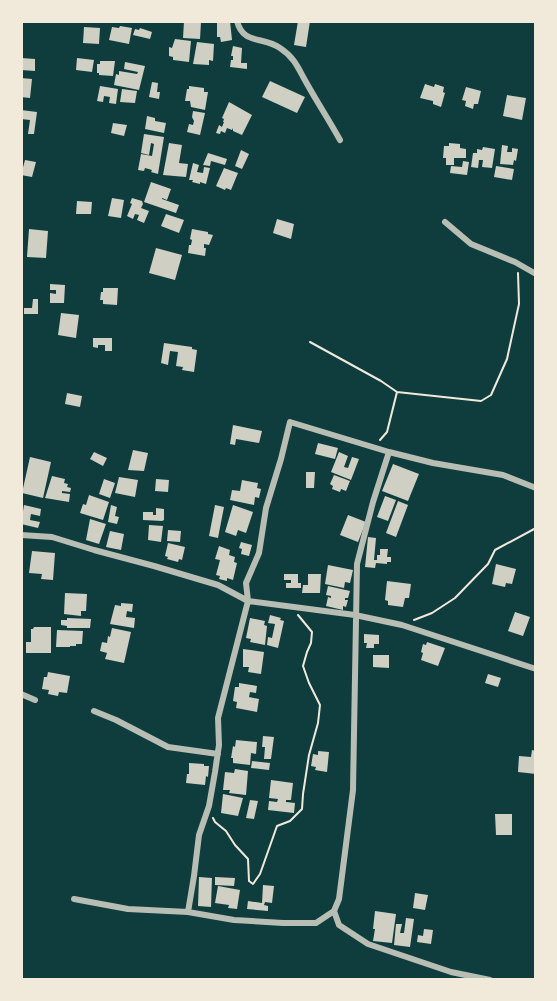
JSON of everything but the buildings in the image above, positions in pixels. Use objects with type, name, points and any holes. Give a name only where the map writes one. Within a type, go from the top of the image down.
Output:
[{"type":"street","points":[[237,21],[239,31],[248,38],[267,41],[294,59],[340,139]]},
{"type":"street","points":[[445,222],[471,244],[536,274]]},
{"type":"street","points":[[188,912],[199,835],[209,806],[218,754],[218,718],[248,601],[246,583],[259,553],[266,508],[290,422],[433,463],[503,475],[536,488]]},
{"type":"street","points":[[74,899],[233,920],[316,923],[334,911],[339,898],[353,790],[357,564],[389,452]]},
{"type":"street","points":[[21,535],[52,537],[154,566],[218,585],[248,601],[355,615],[401,625],[536,669]]},
{"type":"street","points":[[21,694],[34,700]]},
{"type":"street","points":[[94,711],[168,747],[218,754]]},
{"type":"street","points":[[334,911],[339,925],[368,944],[451,972],[490,980]]},
{"type":"path","points":[[310,342],[380,380],[397,393],[481,401],[491,395],[507,359],[519,304],[519,275],[515,262]]},
{"type":"path","points":[[374,448],[387,432],[397,393]]},
{"type":"path","points":[[401,625],[432,614],[455,598],[488,564],[495,550],[536,528]]},
{"type":"path","points":[[209,806],[215,822],[226,831],[248,859],[249,881],[253,884],[260,874],[277,827],[290,821],[302,809],[307,765],[318,723],[320,705],[303,666],[312,643],[312,632],[291,606]]}]
